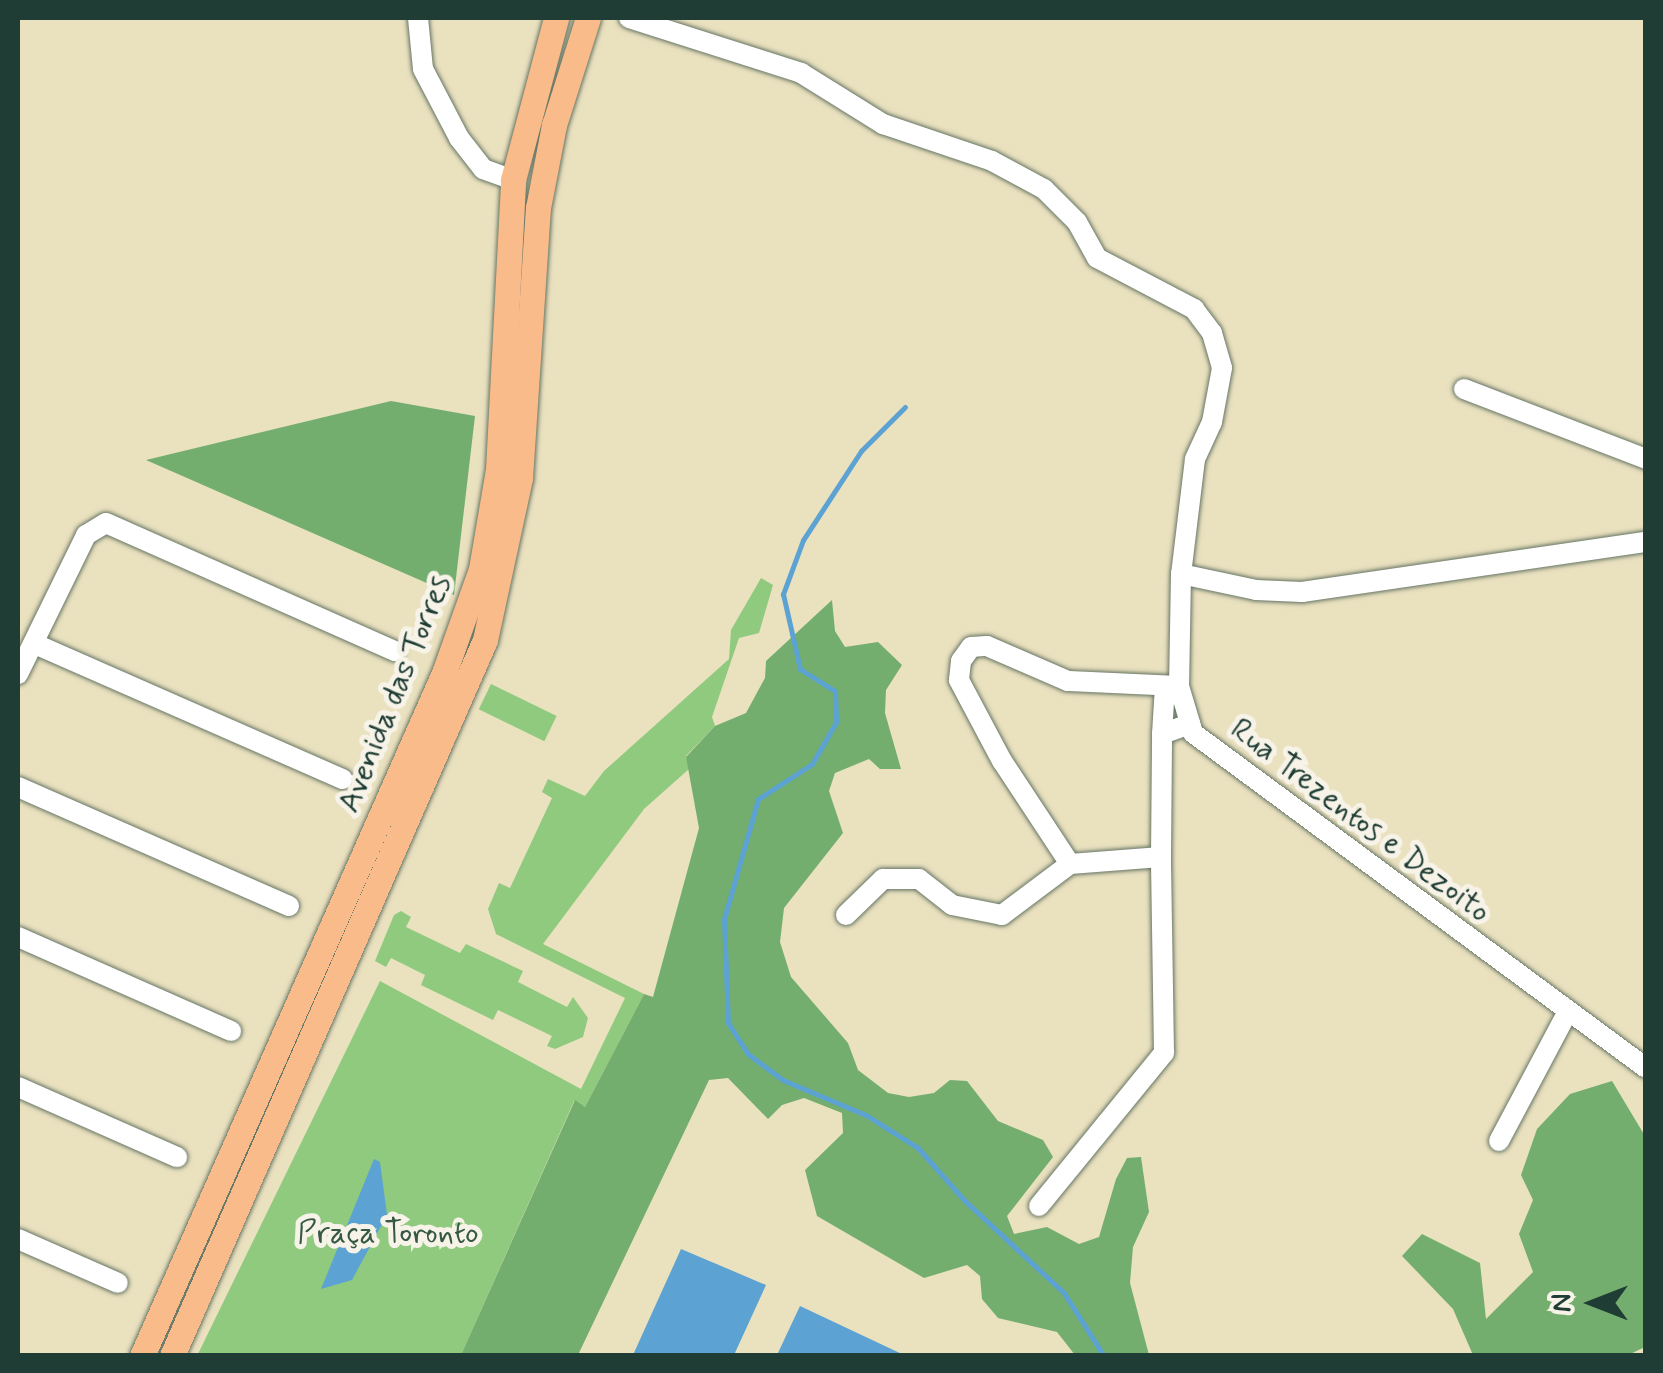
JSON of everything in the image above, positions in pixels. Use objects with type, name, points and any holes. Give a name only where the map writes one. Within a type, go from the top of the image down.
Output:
[{"type":"main road","name":"Avenida das Torres","points":[[142,1356],[444,673],[481,569],[498,470],[513,180],[556,18]]},
{"type":"main road","name":"Avenida das Torres","points":[[172,1356],[485,640],[520,478],[538,208],[554,125],[588,18]]},
{"type":"main road","points":[[178,1274],[192,1275],[202,1288]]},
{"type":"street","points":[[418,18],[423,69],[450,123],[483,168],[513,180]]},
{"type":"street","name":"Rua Trezentos e Dezoito","points":[[628,18],[801,73],[884,124],[992,161],[1044,189],[1077,222],[1098,258],[1194,310],[1212,332],[1222,368],[1212,422],[1195,459],[1181,574],[1172,686],[1190,724],[1231,767],[1646,1068]]},
{"type":"street","points":[[1464,389],[1646,459]]},
{"type":"street","points":[[18,674],[86,535],[99,524],[116,526],[395,652]]},
{"type":"street","points":[[1181,574],[1256,590],[1318,590],[1646,542]]},
{"type":"street","points":[[35,644],[343,778]]},
{"type":"street","points":[[1039,1206],[1164,1052],[1162,734],[1172,686],[1068,681],[987,646],[971,647],[960,661],[959,680],[1002,761],[1070,864]]},
{"type":"street","points":[[1162,734],[1190,724]]},
{"type":"street","points":[[18,786],[288,906]]},
{"type":"street","points":[[846,915],[883,880],[919,879],[952,905],[1002,915],[1070,864],[1161,857]]},
{"type":"street","points":[[18,937],[231,1031]]},
{"type":"street","points":[[1499,1142],[1568,1011]]},
{"type":"street","points":[[18,1088],[177,1157]]},
{"type":"street","points":[[18,1239],[118,1282]]},
{"type":"green space","points":[[391,401],[475,416],[454,595],[146,460]]},
{"type":"green space","name":"Praça Toronto","points":[[761,578],[773,585],[759,633],[739,638],[712,717],[715,726],[686,756],[689,769],[644,809],[543,944],[644,994],[585,1107],[574,1101],[461,1355],[197,1356],[380,981],[581,1089],[625,998],[496,934],[488,909],[499,883],[510,888],[552,798],[542,792],[548,779],[585,796],[604,771],[729,659],[731,630]]},
{"type":"green space","points":[[832,600],[835,631],[845,647],[878,642],[902,665],[886,690],[885,713],[901,769],[880,769],[869,759],[835,773],[829,791],[843,833],[784,908],[780,942],[791,977],[848,1043],[858,1070],[888,1093],[909,1097],[934,1093],[950,1080],[967,1081],[998,1121],[1043,1140],[1053,1157],[1007,1216],[1014,1234],[1047,1227],[1079,1244],[1099,1237],[1116,1179],[1127,1158],[1141,1157],[1149,1212],[1133,1247],[1130,1283],[1149,1355],[1075,1355],[1057,1332],[998,1318],[982,1299],[980,1276],[967,1265],[924,1278],[817,1216],[805,1170],[843,1133],[842,1113],[804,1098],[782,1105],[768,1119],[728,1078],[709,1080],[578,1355],[461,1355],[575,1100],[585,1107],[644,994],[653,997],[699,828],[686,757],[715,726],[746,713],[765,678],[766,661]]},
{"type":"green space","points":[[491,684],[557,716],[544,741],[479,709]]},
{"type":"green space","points":[[401,911],[411,917],[406,927],[460,953],[466,944],[523,971],[518,982],[567,1007],[573,997],[588,1018],[583,1037],[555,1049],[547,1046],[552,1036],[498,1010],[493,1020],[421,985],[425,975],[391,958],[386,967],[375,961],[394,915]]},
{"type":"green space","points":[[1612,1081],[1645,1136],[1645,1347],[1626,1356],[1473,1355],[1453,1309],[1402,1256],[1422,1234],[1480,1263],[1486,1319],[1533,1272],[1519,1234],[1533,1200],[1521,1175],[1537,1129],[1570,1094]]},
{"type":"water","points":[[374,1159],[380,1162],[387,1215],[352,1280],[321,1289]]},
{"type":"water","points":[[681,1249],[766,1285],[734,1355],[633,1355]]},
{"type":"water","points":[[800,1306],[904,1355],[777,1355]]},
{"type":"waterway","points":[[905,407],[861,451],[803,540],[783,594],[800,669],[835,691],[836,722],[812,764],[758,799],[724,919],[728,1023],[748,1054],[783,1080],[866,1115],[918,1148],[964,1200],[1064,1293],[1104,1356]]}]
